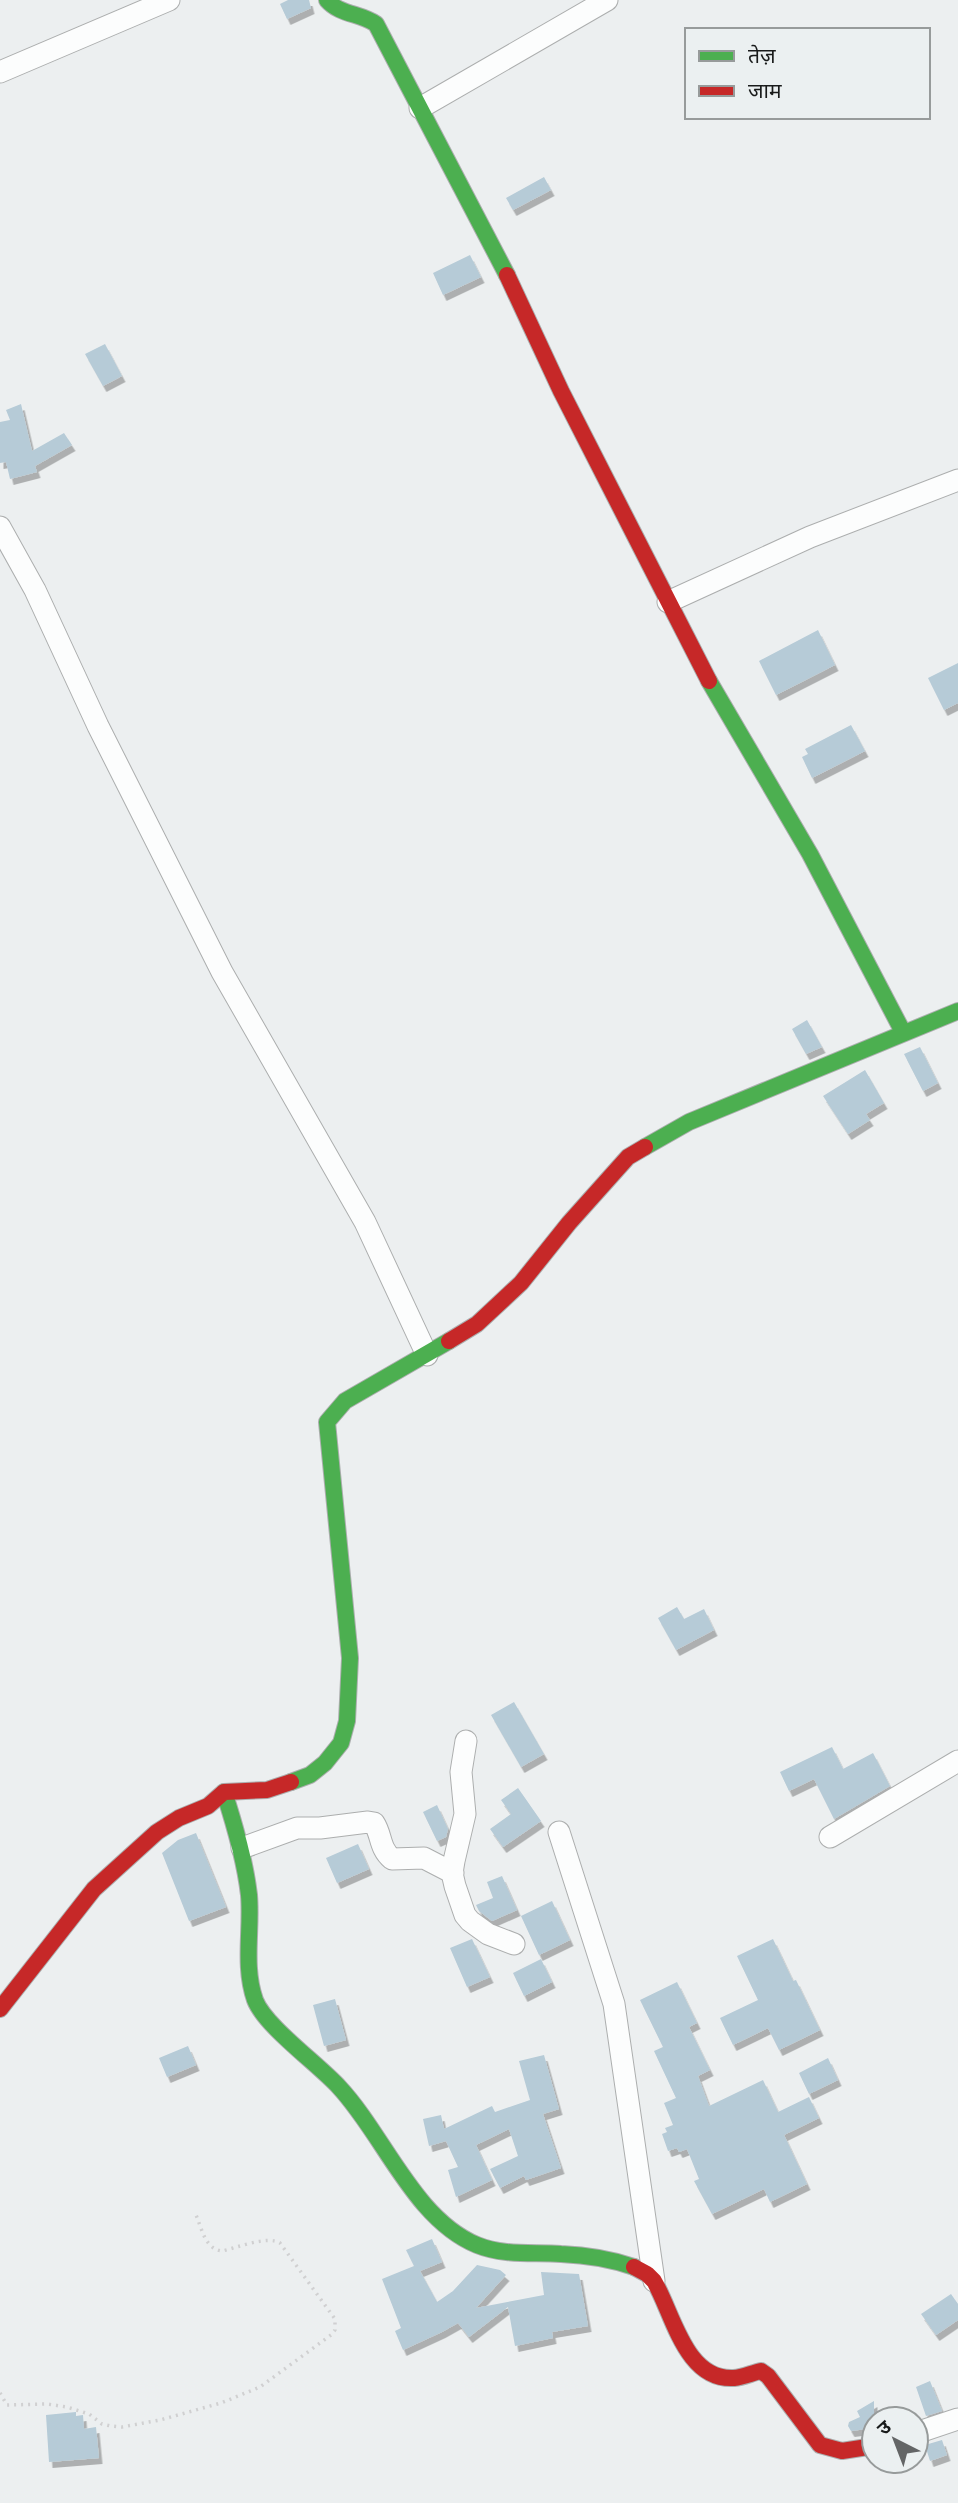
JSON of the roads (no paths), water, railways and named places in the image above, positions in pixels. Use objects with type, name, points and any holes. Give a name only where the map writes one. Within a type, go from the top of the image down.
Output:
[{"type":"street","points":[[0,72],[169,0]]},
{"type":"street","points":[[327,0],[339,12],[369,18],[376,24],[500,259],[561,391],[611,485],[712,690],[810,853],[903,1032]]},
{"type":"street","points":[[420,108],[607,0]]},
{"type":"street","points":[[668,602],[810,537],[958,480]]},
{"type":"street","points":[[0,527],[35,590],[98,726],[222,972],[365,1222],[427,1355]]},
{"type":"street","points":[[0,2009],[94,1889],[157,1832],[179,1818],[208,1806],[224,1792],[267,1790],[310,1775],[325,1763],[341,1743],[347,1721],[350,1658],[327,1422],[345,1401],[477,1324],[521,1283],[628,1157],[689,1122],[958,1011]]},
{"type":"street","points":[[466,1741],[461,1772],[464,1814],[455,1850],[453,1872],[459,1901],[470,1921],[488,1934],[514,1944]]},
{"type":"street","points":[[830,1837],[958,1761]]},
{"type":"street","points":[[224,1792],[242,1848],[248,1897],[249,1967],[253,1998],[262,2014],[349,2097],[410,2185],[431,2209],[467,2239],[499,2252],[561,2254],[636,2267],[654,2281],[687,2351],[696,2364],[732,2378],[761,2371],[768,2376],[820,2445],[842,2451],[860,2448]]},
{"type":"street","points":[[242,1848],[297,1828],[368,1822],[377,1827],[381,1845],[391,1859],[426,1858],[453,1872]]},
{"type":"street","points":[[559,1832],[614,2004],[654,2281]]},
{"type":"street","points":[[930,2428],[958,2419]]}]
